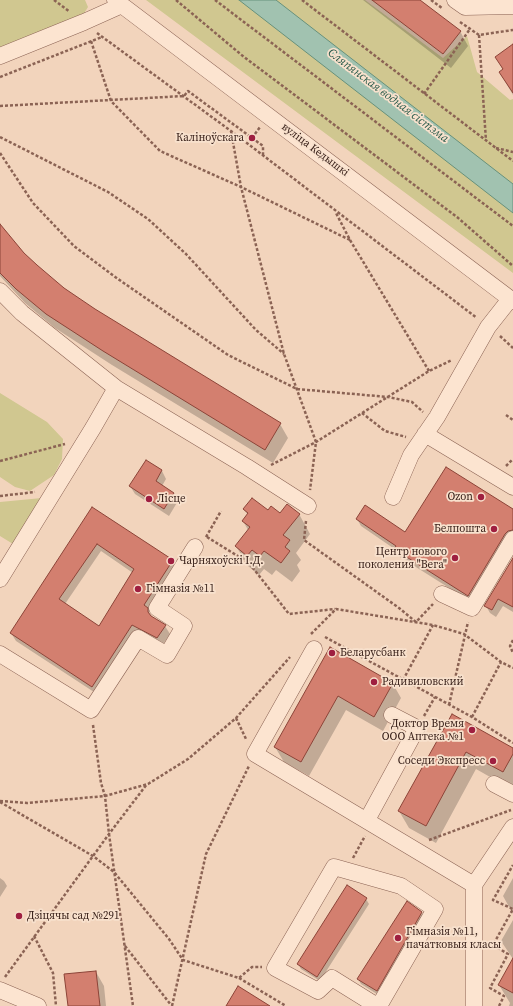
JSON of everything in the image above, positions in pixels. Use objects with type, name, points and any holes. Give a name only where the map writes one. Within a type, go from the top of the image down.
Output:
[{"type":"street","points":[[455,0],[465,7],[513,6]]},
{"type":"street","points":[[0,56],[84,22],[119,3]]},
{"type":"street","name":"вуліца Кедышкі","points":[[119,3],[512,300]]},
{"type":"street","points":[[0,291],[22,313],[116,388],[308,506]]},
{"type":"street","points":[[393,497],[411,455],[488,327],[512,300]]},
{"type":"street","points":[[0,579],[116,388]]},
{"type":"street","points":[[426,432],[513,487]]},
{"type":"street","points":[[442,594],[472,608],[513,539]]},
{"type":"street","points":[[0,654],[91,710],[138,638],[167,655],[184,626],[157,608],[200,542]]},
{"type":"street","points":[[311,643],[255,754],[474,885]]},
{"type":"street","points":[[370,822],[417,728],[392,715]]},
{"type":"street","points":[[494,784],[513,794]]},
{"type":"street","points":[[474,1006],[474,885],[513,827]]},
{"type":"street","points":[[334,867],[345,870],[400,886],[435,909],[378,1006],[332,978],[318,991],[275,968],[334,867]]},
{"type":"street","points":[[2,984],[38,1006]]},
{"type":"path","points":[[54,0],[263,155],[488,327],[513,348]]},
{"type":"path","points":[[176,0],[244,57],[457,216],[513,266]]},
{"type":"path","points":[[215,0],[513,226]]},
{"type":"path","points":[[302,0],[486,142],[513,161]]},
{"type":"path","points":[[424,94],[470,29]]},
{"type":"path","points":[[486,142],[479,35],[513,30]]},
{"type":"path","points":[[0,78],[102,37]]},
{"type":"path","points":[[91,41],[111,101],[160,150],[241,187],[350,240]]},
{"type":"path","points":[[0,106],[184,96],[188,91],[263,146],[263,155]]},
{"type":"path","points":[[231,131],[241,187],[284,354],[316,442],[304,540],[399,608],[416,622]]},
{"type":"path","points":[[0,137],[108,192],[148,219],[186,254],[256,330],[284,354]]},
{"type":"path","points":[[494,148],[513,152]]},
{"type":"path","points":[[0,153],[33,202],[74,246],[118,279],[228,355],[297,389],[388,396],[412,402],[426,432],[385,431],[362,413]]},
{"type":"path","points":[[335,211],[350,240],[429,371]]},
{"type":"path","points":[[256,473],[316,442],[429,371],[456,358]]},
{"type":"path","points":[[506,415],[513,420]]},
{"type":"path","points":[[0,461],[86,438]]},
{"type":"path","points":[[0,496],[42,492],[56,489]]},
{"type":"path","points":[[221,512],[200,542],[249,563],[289,614],[336,608],[433,625],[464,634],[501,662],[513,668]]},
{"type":"path","points":[[416,622],[442,594]]},
{"type":"path","points":[[311,643],[314,632],[336,608]]},
{"type":"path","points":[[449,705],[464,634],[472,608]]},
{"type":"path","points":[[403,680],[433,625]]},
{"type":"path","points":[[314,632],[472,717],[513,744]]},
{"type":"path","points":[[513,640],[510,646],[513,653]]},
{"type":"path","points":[[0,802],[27,802],[105,796],[148,784],[188,759],[236,718],[293,655]]},
{"type":"path","points":[[472,717],[501,662]]},
{"type":"path","points":[[417,728],[435,697]]},
{"type":"path","points":[[91,710],[101,783],[105,796],[133,1006]]},
{"type":"path","points":[[172,1006],[206,854],[255,754],[236,718]]},
{"type":"path","points":[[2,984],[34,936],[148,784]]},
{"type":"path","points":[[0,802],[93,856],[114,872],[169,939],[183,960],[239,978],[286,1006]]},
{"type":"path","points":[[410,847],[513,809]]},
{"type":"path","points":[[345,870],[370,822]]},
{"type":"path","points":[[499,1006],[504,996],[490,988],[508,954],[493,945],[513,909],[493,900],[513,865]]},
{"type":"path","points":[[34,936],[53,973],[56,1006]]},
{"type":"path","points":[[124,946],[172,1006]]},
{"type":"path","points":[[239,978],[252,967],[275,968]]},
{"type":"shaded area","points":[[0,0],[85,0],[88,7],[83,15],[0,50]]},
{"type":"shaded area","points":[[146,0],[365,0],[443,58],[467,36],[477,72],[510,100],[513,99],[513,273]]},
{"type":"shaded area","points":[[0,393],[47,422],[63,439],[62,459],[54,475],[30,491],[15,487],[0,477]]},
{"type":"shaded area","points":[[42,498],[13,544],[0,536],[0,502]]},
{"type":"water","name":"Сляпянская водная сістэма","points":[[239,0],[276,0],[513,184],[513,213]]},
{"type":"building","points":[[372,0],[420,0],[461,31],[443,54]]},
{"type":"building","points":[[513,44],[513,93],[499,72],[503,69],[495,57]]},
{"type":"building","points":[[0,224],[24,253],[64,288],[95,309],[281,423],[265,450],[103,351],[46,314],[16,289],[0,273]]},
{"type":"building","points":[[146,460],[162,470],[156,481],[174,493],[164,509],[129,486]]},
{"type":"building","points":[[446,467],[513,509],[513,530],[508,531],[505,534],[468,596],[394,549],[396,546],[356,519],[365,505],[405,532]]},
{"type":"building","points":[[252,498],[268,510],[271,506],[280,513],[287,504],[300,514],[283,535],[290,540],[285,547],[290,551],[281,563],[264,551],[260,556],[252,550],[247,556],[235,546],[250,527],[242,521],[248,513],[243,509]]},
{"type":"building","name":"Гімназія №11","points":[[92,507],[173,560],[144,605],[148,608],[148,612],[151,616],[166,625],[157,638],[132,625],[92,687],[10,633]],"holes":[[[97,544],[134,569],[99,626],[59,599]]]},
{"type":"building","points":[[513,558],[513,607],[498,599],[492,610],[484,606]]},
{"type":"building","points":[[330,647],[393,683],[374,717],[338,696],[301,762],[274,747]]},
{"type":"building","points":[[452,714],[513,748],[513,754],[503,772],[466,752],[426,826],[398,811]]},
{"type":"building","points":[[347,885],[367,898],[317,977],[297,964]]},
{"type":"building","points":[[407,901],[422,912],[377,991],[357,979]]},
{"type":"building","points":[[513,958],[513,993],[498,985]]},
{"type":"building","points":[[96,971],[100,1006],[68,1006],[64,974]]},
{"type":"building","points":[[238,986],[270,1006],[226,1006]]},
{"type":"place","name":"Каліноўскага","points":[[252,138]]},
{"type":"place","name":"Ozon","points":[[481,497]]},
{"type":"place","name":"Лісце","points":[[149,499]]},
{"type":"place","name":"Белпошта","points":[[494,529]]},
{"type":"place","name":"Центр нового поколения \"Вега\"","points":[[455,558]]},
{"type":"place","name":"Чарняхоўскі І.Д.","points":[[171,561]]},
{"type":"place","name":"Гімназія №11","points":[[138,589]]},
{"type":"place","name":"Беларусбанк","points":[[332,653]]},
{"type":"place","name":"Радивиловский","points":[[374,682]]},
{"type":"place","name":"Доктор Время ООО Аптека №1","points":[[472,730]]},
{"type":"place","name":"Соседи Экспресс","points":[[493,761]]},
{"type":"place","name":"Дзіцячы сад №291","points":[[19,916]]},
{"type":"place","name":"Гімназія №11, пачатковыя класы","points":[[398,938]]}]
